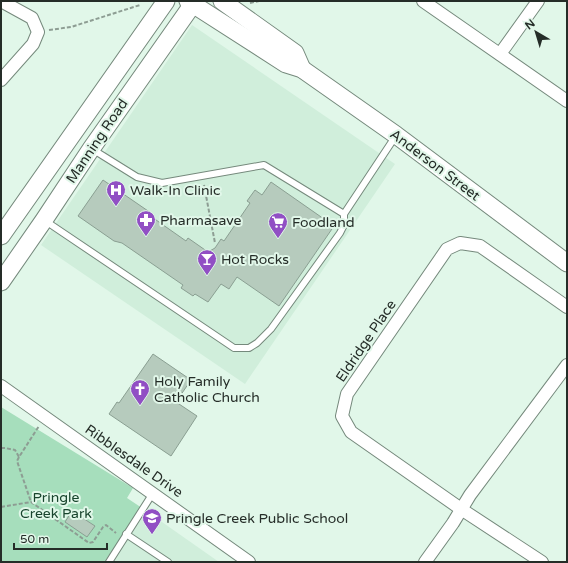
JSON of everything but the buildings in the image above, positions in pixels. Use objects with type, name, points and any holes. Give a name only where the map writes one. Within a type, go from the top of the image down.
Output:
[{"type":"main road","name":"Manning Road","points":[[1,236],[166,1]]},
{"type":"main road","name":"Anderson Street","points":[[222,1],[295,53],[302,68]]},
{"type":"main road","name":"Manning Road","points":[[1,282],[192,2]]},
{"type":"main road","name":"Anderson Street","points":[[192,2],[286,64],[302,68],[396,135],[567,263]]},
{"type":"street","points":[[1,1],[32,18],[38,32],[33,44],[1,80]]},
{"type":"street","points":[[423,1],[567,101]]},
{"type":"street","points":[[500,54],[538,1]]},
{"type":"street","name":"Eldridge Place","points":[[542,562],[461,509],[351,432],[342,416],[347,394],[447,249],[460,243],[480,246],[567,307]]},
{"type":"street","points":[[425,562],[453,523],[470,495],[567,365]]},
{"type":"street","name":"Ribblesdale Drive","points":[[1,386],[249,562]]},
{"type":"lane","points":[[44,220],[234,348],[250,348],[271,328],[340,234],[344,225],[344,214],[396,135]]},
{"type":"lane","points":[[91,149],[137,177],[162,182],[264,165],[344,214]]},
{"type":"lane","points":[[109,562],[153,493]]},
{"type":"lane","points":[[125,536],[168,562]]},
{"type":"path","points":[[38,32],[71,27],[140,5]]},
{"type":"path","points":[[203,175],[215,243]]},
{"type":"path","points":[[46,417],[16,461],[31,502],[89,543],[93,542],[106,525],[125,536]]},
{"type":"path","points":[[1,448],[15,450],[19,457]]},
{"type":"path","points":[[1,507],[31,502]]},
{"type":"shaded area","points":[[192,25],[395,164],[245,384],[41,245]]},
{"type":"shaded area","name":"Pringle Creek Public School","points":[[142,508],[219,562],[104,562]]},
{"type":"green space","name":"Pringle Creek Park","points":[[1,407],[133,488],[127,498],[142,508],[104,562],[1,562]]},
{"type":"place","name":"Walk-In Clinic","points":[[116,207]]},
{"type":"place","name":"Pharmasave","points":[[146,237]]},
{"type":"place","name":"Foodland","points":[[278,239]]},
{"type":"place","name":"Hot Rocks","points":[[207,276]]},
{"type":"place","name":"Holy Family Catholic Church","points":[[140,406]]},
{"type":"place","name":"Pringle Creek Public School","points":[[152,535]]}]
